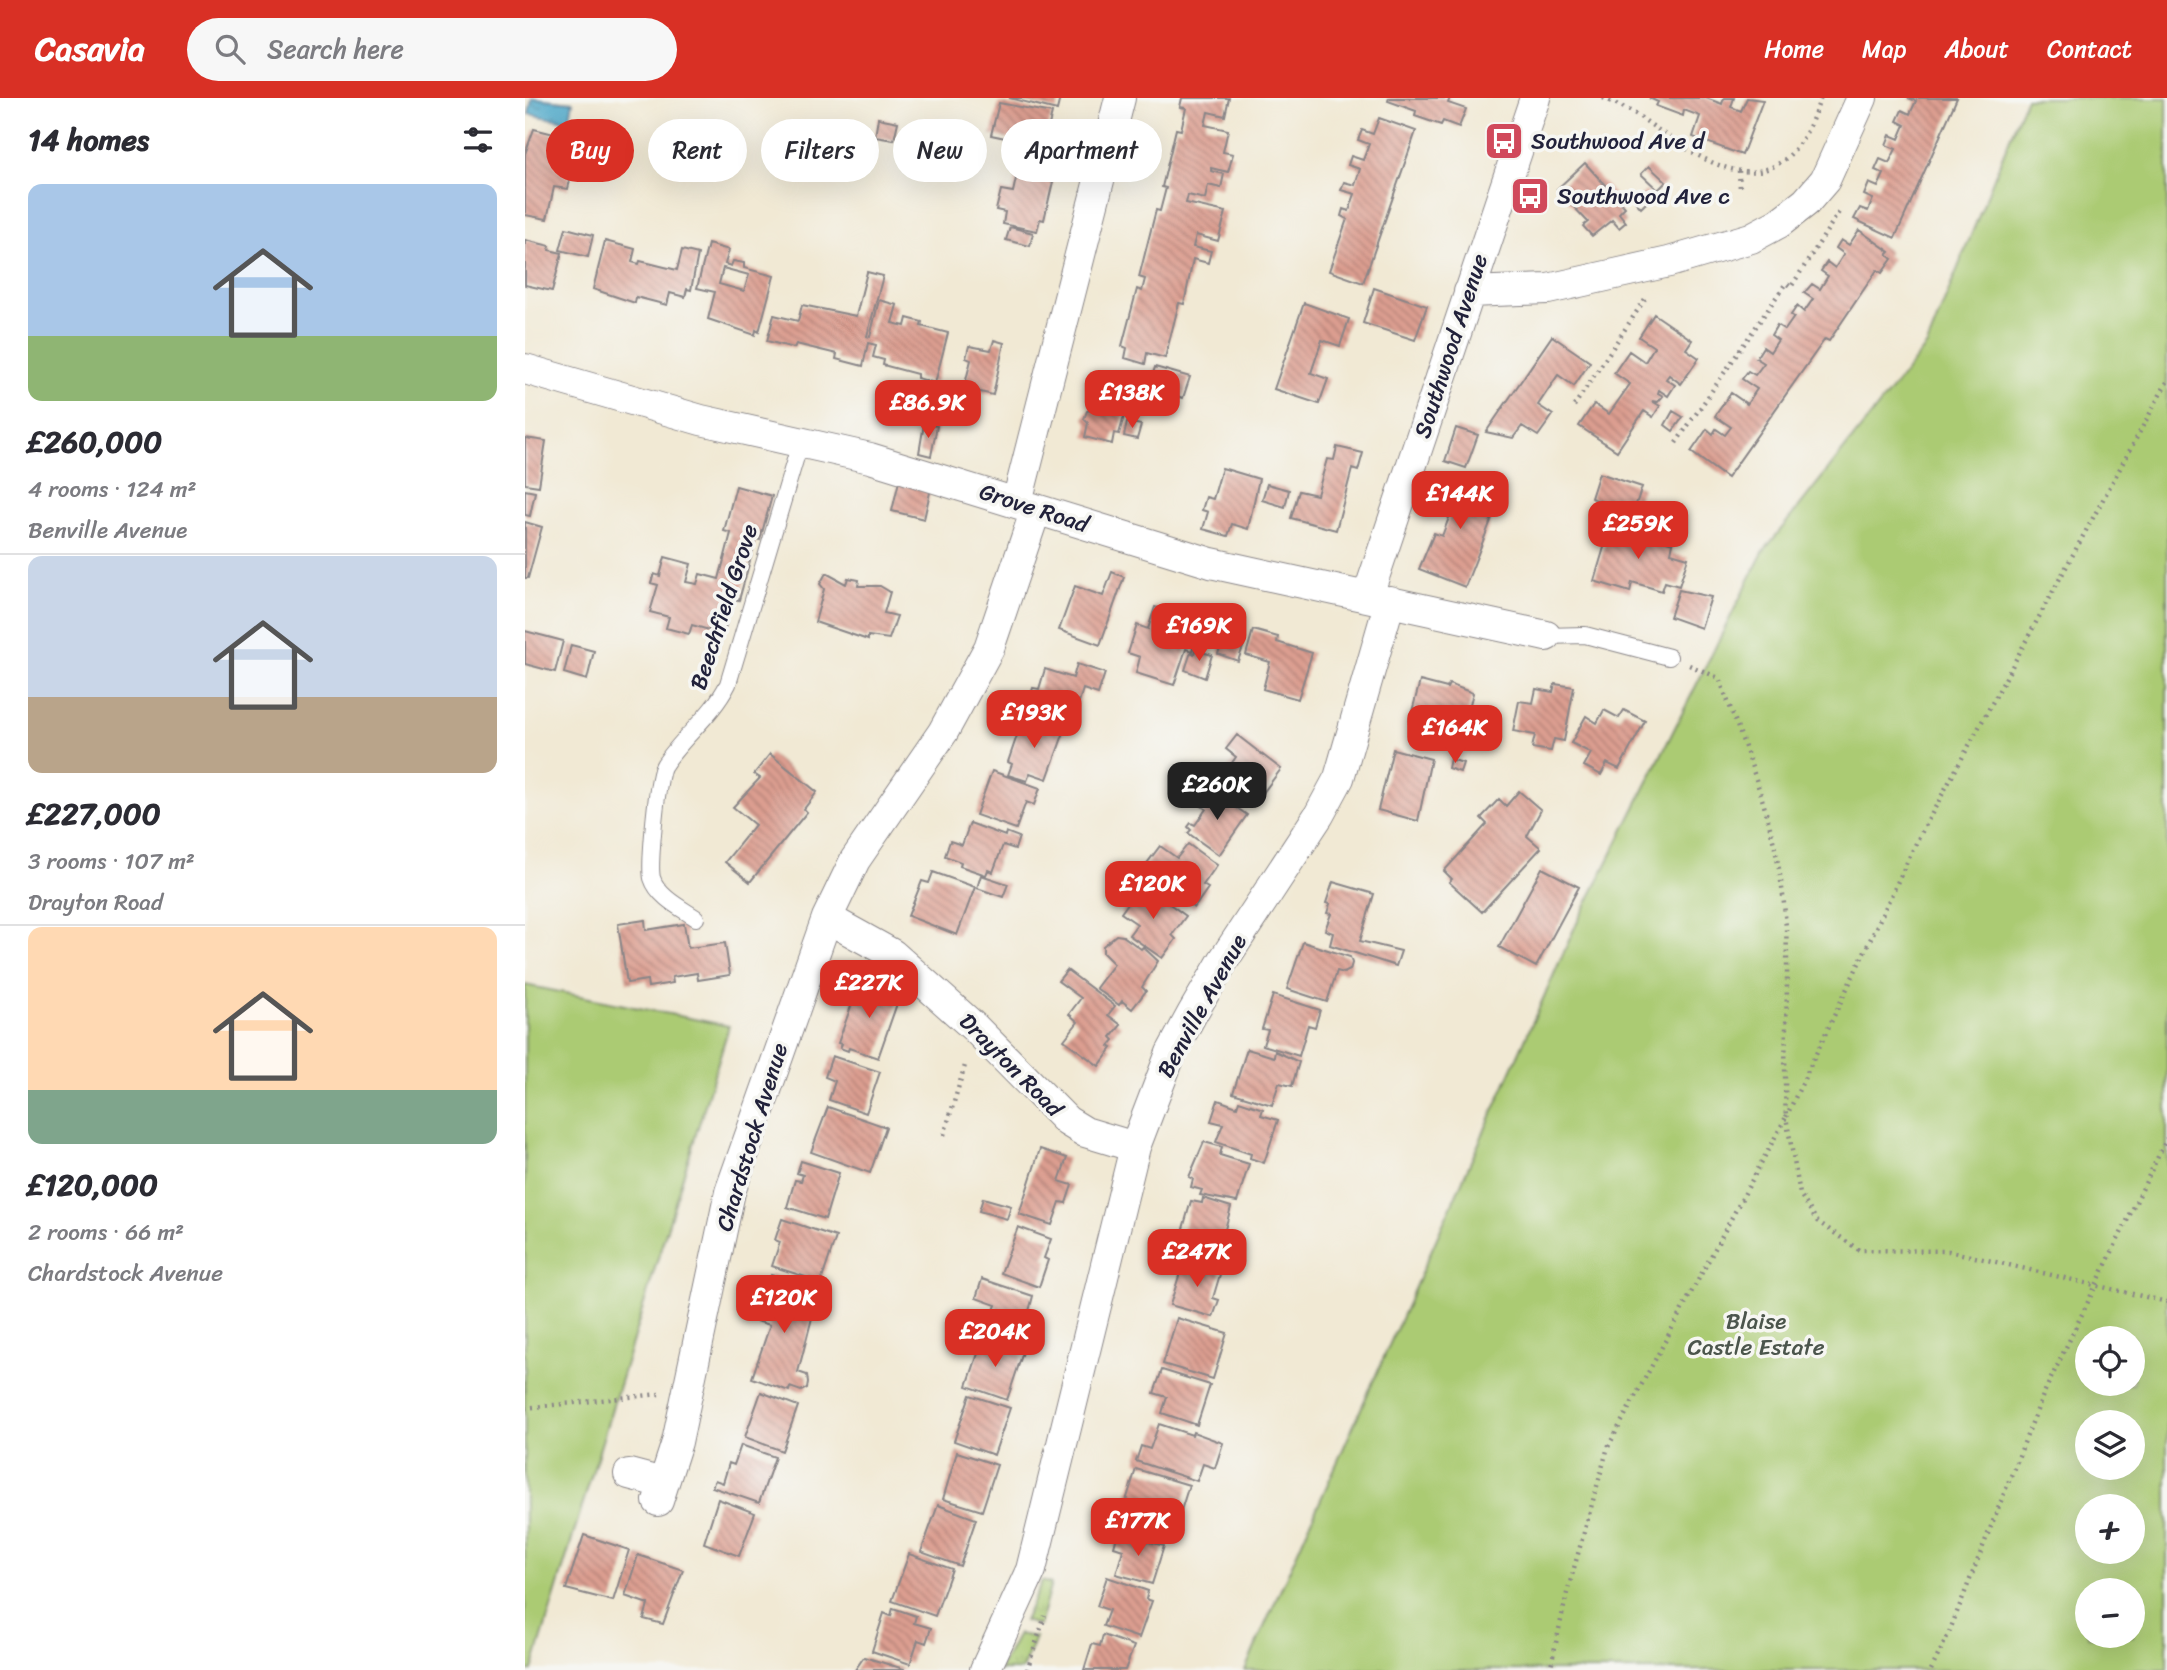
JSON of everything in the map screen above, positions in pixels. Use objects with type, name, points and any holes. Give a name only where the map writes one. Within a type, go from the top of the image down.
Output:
[{"type":"street","name":"Chardstock Avenue","points":[[629,1474],[661,1492],[677,1442],[730,1192],[827,918],[855,860],[943,732],[989,648],[1027,506],[1120,98]]},
{"type":"street","name":"Southwood Avenue","points":[[1379,598],[1469,292],[1535,98]]},
{"type":"street","points":[[1469,292],[1548,289],[1669,262],[1751,238],[1779,223],[1806,202],[1825,180],[1862,98]]},
{"type":"street","name":"Grove Road","points":[[525,369],[701,420],[801,440],[1211,563],[1546,636]]},
{"type":"street","name":"Benville Avenue","points":[[985,1670],[1031,1570],[1135,1147],[1171,1053],[1187,1024],[1223,961],[1319,816],[1339,778],[1379,598]]},
{"type":"street","name":"Drayton Road","points":[[827,918],[892,954],[975,1028],[1067,1121],[1085,1132],[1135,1147]]},
{"type":"lane","name":"Beechfield Grove","points":[[696,918],[671,902],[653,879],[651,857],[662,767],[719,701],[727,684],[801,440]]},
{"type":"lane","points":[[1546,636],[1585,635],[1669,657]]},
{"type":"path","points":[[1603,98],[1634,113],[1687,150],[1720,167],[1739,171],[1769,170],[1794,150],[1806,133],[1821,98]]},
{"type":"path","points":[[1739,171],[1740,189]]},
{"type":"path","points":[[1676,443],[1786,283],[1791,288],[1841,207]]},
{"type":"path","points":[[1574,406],[1669,262]]},
{"type":"path","points":[[1550,1670],[1567,1593],[1608,1447],[1786,1117],[1918,839],[2167,382]]},
{"type":"path","points":[[1669,657],[1719,678],[1758,780],[1782,888],[1788,1017],[1783,1062],[1786,1117],[1800,1194],[1817,1221],[1859,1250],[1949,1251],[2167,1302]]},
{"type":"path","points":[[944,1135],[975,1028]]},
{"type":"path","points":[[1931,1670],[1948,1635],[2043,1395],[2167,1138]]},
{"type":"path","points":[[525,1408],[687,1391]]},
{"type":"green space","name":"Blaise Castle Estate","points":[[2026,98],[2167,98],[2167,1670],[1245,1670],[1574,929],[1763,552],[1927,345]]},
{"type":"green space","points":[[525,985],[729,1026],[532,1670],[525,1670]]},
{"type":"green space","points":[[1042,1581],[1051,1584],[1039,1626],[1024,1621]]},
{"type":"green space","points":[[1018,1634],[1035,1637],[1022,1670],[999,1670]]},
{"type":"water","points":[[532,98],[573,102],[570,119],[529,114]]},
{"type":"building","points":[[1009,98],[1060,98],[1057,110]]},
{"type":"building","points":[[1182,98],[1229,98],[1225,116],[1208,112],[1205,125],[1228,130],[1223,152],[1233,154],[1228,172],[1211,168],[1211,171],[1224,174],[1221,188],[1208,185],[1205,199],[1188,195],[1186,203],[1226,212],[1218,241],[1196,235],[1193,247],[1211,251],[1208,263],[1193,259],[1184,304],[1179,303],[1165,358],[1147,353],[1145,364],[1125,358],[1127,348],[1122,346],[1137,289],[1142,291],[1145,279],[1139,277],[1156,210],[1160,211],[1166,188],[1162,187],[1176,129],[1181,130],[1186,108],[1180,107]]},
{"type":"building","points":[[1389,98],[1450,98],[1448,103],[1466,109],[1459,127],[1443,121],[1441,125],[1415,116],[1416,111],[1388,101]]},
{"type":"building","points":[[1649,98],[1706,98],[1722,104],[1724,98],[1734,98],[1731,107],[1741,111],[1747,98],[1763,100],[1742,155],[1693,137],[1700,116],[1684,110],[1683,116],[1656,106],[1658,102]]},
{"type":"building","points":[[1908,98],[1957,98],[1895,238],[1854,219],[1860,208],[1868,211],[1873,199],[1864,195],[1869,183],[1878,187],[1884,174],[1875,170],[1880,159],[1889,163],[1896,149],[1886,145],[1890,135],[1899,139],[1905,125],[1897,121],[1902,110],[1910,114],[1916,101]]},
{"type":"building","points":[[999,103],[1052,113],[1050,119],[1001,119],[1001,137],[991,135]]},
{"type":"building","points":[[1379,118],[1416,131],[1363,283],[1329,271],[1347,219],[1341,216],[1343,209],[1349,211],[1355,194],[1341,190],[1344,182],[1355,185],[1360,169],[1348,165],[1351,156],[1363,160],[1369,144],[1358,140],[1362,130],[1373,134]]},
{"type":"building","points":[[878,119],[893,121],[893,140],[879,138]]},
{"type":"building","points":[[534,129],[546,132],[546,182],[570,182],[568,189],[554,187],[547,219],[525,215],[525,154]]},
{"type":"building","points":[[1585,163],[1625,207],[1619,213],[1626,222],[1619,228],[1612,220],[1592,236],[1583,226],[1588,222],[1557,189]]},
{"type":"building","points":[[1649,166],[1666,182],[1658,190],[1641,174]]},
{"type":"building","points":[[1015,182],[1053,182],[1044,220],[1040,219],[1037,231],[1003,224],[1005,212],[996,210],[1001,190],[1013,192]]},
{"type":"building","points":[[1646,191],[1652,197],[1641,208],[1635,201]]},
{"type":"building","points":[[1010,227],[1033,233],[1030,246],[1006,240]]},
{"type":"building","points":[[566,228],[593,235],[588,257],[560,250]]},
{"type":"building","points":[[1859,230],[1890,252],[1887,255],[1892,259],[1882,273],[1877,270],[1829,341],[1825,339],[1727,478],[1691,452],[1707,429],[1713,434],[1716,429],[1725,435],[1731,427],[1715,416],[1731,393],[1747,404],[1757,389],[1742,379],[1748,371],[1755,375],[1764,363],[1756,358],[1763,347],[1770,352],[1778,340],[1771,335],[1777,325],[1785,330],[1794,317],[1791,315],[1797,306],[1804,312],[1813,299],[1804,293],[1812,284],[1820,289],[1828,276],[1821,271],[1827,262],[1835,268],[1844,254],[1836,248],[1841,240],[1849,245]]},
{"type":"building","points":[[525,240],[550,246],[549,250],[562,253],[552,291],[525,285]]},
{"type":"building","points":[[605,241],[635,249],[632,262],[639,264],[640,261],[677,270],[682,250],[698,254],[691,290],[687,289],[685,297],[670,293],[667,305],[636,297],[635,303],[593,289]]},
{"type":"building","points":[[708,244],[729,250],[725,264],[731,266],[733,261],[744,263],[744,268],[774,276],[759,332],[756,330],[755,335],[708,319],[715,292],[697,288]],"holes":[[[723,268],[749,275],[744,291],[719,284]]]},
{"type":"building","points":[[867,272],[883,276],[867,336],[870,337],[879,300],[897,305],[892,323],[905,326],[907,318],[922,322],[921,326],[948,333],[935,383],[917,378],[917,374],[883,365],[884,360],[873,357],[876,345],[868,343],[863,366],[836,359],[837,354],[796,344],[794,348],[767,341],[774,315],[798,321],[802,305],[856,316]]},
{"type":"building","points":[[1374,288],[1427,306],[1415,340],[1363,323]]},
{"type":"building","points":[[1304,303],[1349,319],[1340,346],[1322,340],[1311,373],[1328,379],[1319,404],[1274,389]]},
{"type":"building","points":[[1654,314],[1692,340],[1686,349],[1699,358],[1681,384],[1669,375],[1666,379],[1675,385],[1668,396],[1659,390],[1658,393],[1663,396],[1658,402],[1652,401],[1660,406],[1653,417],[1644,411],[1617,451],[1579,426],[1594,404],[1609,414],[1630,384],[1614,373],[1629,351],[1645,362],[1654,347],[1639,337]]},
{"type":"building","points":[[1552,336],[1590,362],[1574,386],[1558,375],[1538,405],[1553,415],[1538,436],[1522,426],[1513,438],[1486,432]]},
{"type":"building","points":[[994,340],[1004,343],[993,395],[964,388],[971,360],[966,358],[969,346],[991,350]]},
{"type":"building","points":[[1155,367],[1190,377],[1183,398],[1177,396],[1176,402],[1147,393]]},
{"type":"building","points":[[1094,381],[1130,390],[1129,393],[1138,399],[1136,407],[1126,409],[1119,434],[1114,433],[1112,444],[1085,437],[1088,423],[1084,419],[1087,411],[1091,410],[1088,405]]},
{"type":"building","points":[[1673,411],[1683,417],[1673,431],[1665,425]]},
{"type":"building","points":[[1127,422],[1141,425],[1137,439],[1124,436]]},
{"type":"building","points":[[924,424],[937,426],[931,456],[919,453]]},
{"type":"building","points":[[1456,428],[1478,435],[1466,468],[1445,461]]},
{"type":"building","points":[[525,438],[546,441],[539,486],[525,484]]},
{"type":"building","points":[[1337,447],[1363,453],[1358,471],[1352,469],[1336,530],[1291,518],[1299,491],[1317,495],[1327,459],[1334,460]]},
{"type":"building","points":[[1222,468],[1259,479],[1248,529],[1232,524],[1228,536],[1203,529],[1208,512],[1202,510],[1206,497],[1213,499]]},
{"type":"building","points":[[1599,473],[1642,487],[1633,513],[1591,498]]},
{"type":"building","points":[[1448,475],[1501,495],[1465,587],[1419,569],[1434,533],[1442,536],[1453,507],[1437,501]]},
{"type":"building","points":[[899,481],[931,488],[924,519],[892,511]]},
{"type":"building","points":[[1267,484],[1289,490],[1285,507],[1262,500]]},
{"type":"building","points":[[736,486],[772,496],[760,540],[756,539],[739,600],[733,599],[725,628],[711,625],[709,630],[692,625],[689,634],[666,628],[669,617],[650,612],[658,585],[651,583],[654,574],[660,576],[665,557],[691,564],[686,582],[697,584],[700,574],[719,579],[731,533],[724,531]]},
{"type":"building","points":[[525,490],[535,492],[530,516],[525,515]]},
{"type":"building","points":[[525,522],[542,527],[528,578],[525,578]]},
{"type":"building","points":[[1611,524],[1673,543],[1671,553],[1688,558],[1679,586],[1665,582],[1662,591],[1632,582],[1630,592],[1594,581]]},
{"type":"building","points":[[1112,572],[1124,577],[1100,645],[1059,630],[1075,586],[1103,596]]},
{"type":"building","points":[[826,573],[846,584],[848,578],[859,580],[858,586],[880,586],[890,592],[884,613],[897,616],[889,639],[868,636],[868,640],[815,622],[824,589],[820,584]]},
{"type":"building","points":[[1679,590],[1711,597],[1701,628],[1670,617]]},
{"type":"building","points":[[1155,607],[1195,619],[1194,623],[1200,625],[1192,651],[1186,649],[1174,685],[1136,673],[1140,657],[1128,653],[1137,625],[1148,629]]},
{"type":"building","points":[[1253,630],[1278,637],[1277,642],[1312,653],[1298,699],[1263,689],[1270,662],[1246,655]]},
{"type":"building","points":[[525,631],[563,641],[555,672],[525,664]]},
{"type":"building","points":[[1224,637],[1244,644],[1238,661],[1218,654]]},
{"type":"building","points":[[571,645],[594,651],[587,680],[564,673]]},
{"type":"building","points":[[1195,650],[1212,655],[1205,678],[1185,670],[1191,652],[1194,654]]},
{"type":"building","points":[[1077,664],[1105,673],[1098,694],[1083,689],[1073,720],[1034,708],[1036,703],[1029,700],[1033,688],[1039,689],[1045,669],[1073,678]]},
{"type":"building","points":[[1420,681],[1447,688],[1449,684],[1473,693],[1460,741],[1409,723]]},
{"type":"building","points":[[1555,684],[1574,687],[1564,741],[1554,739],[1551,751],[1532,748],[1535,735],[1513,731],[1519,701],[1533,703],[1536,689],[1553,692]]},
{"type":"building","points":[[1604,710],[1619,718],[1624,710],[1645,721],[1619,769],[1607,763],[1601,775],[1584,766],[1591,753],[1571,743],[1586,716],[1597,723]]},
{"type":"building","points":[[1023,718],[1064,732],[1047,779],[1030,773],[1027,781],[1008,775],[1012,764],[1008,762]]},
{"type":"building","points":[[1237,735],[1281,769],[1253,806],[1219,781],[1236,757],[1226,749]]},
{"type":"building","points":[[1393,749],[1431,759],[1418,821],[1378,810]]},
{"type":"building","points":[[770,754],[817,792],[804,809],[807,812],[750,882],[725,862],[755,825],[733,807],[760,778],[754,774]]},
{"type":"building","points":[[1450,759],[1463,763],[1460,772],[1448,768]]},
{"type":"building","points":[[992,771],[1040,788],[1034,805],[1026,802],[1016,829],[976,815]]},
{"type":"building","points":[[1206,790],[1215,796],[1217,794],[1247,815],[1219,855],[1188,833],[1191,823],[1195,825],[1206,809],[1197,803]]},
{"type":"building","points":[[1519,791],[1541,810],[1527,836],[1541,848],[1482,912],[1449,882],[1452,879],[1444,871],[1487,824],[1481,818],[1499,799],[1506,806]]},
{"type":"building","points":[[970,823],[1005,836],[1006,832],[1019,837],[1015,849],[1003,845],[993,872],[988,870],[986,875],[960,866],[961,862],[945,856],[950,841],[962,845]]},
{"type":"building","points":[[1188,844],[1217,865],[1203,885],[1208,888],[1194,908],[1142,870],[1160,846],[1177,858]]},
{"type":"building","points":[[1542,868],[1579,887],[1536,967],[1499,947]]},
{"type":"building","points":[[933,872],[975,887],[957,935],[908,916],[922,881],[929,883]]},
{"type":"building","points":[[981,875],[1008,884],[1003,897],[977,888]]},
{"type":"building","points":[[1333,882],[1374,894],[1360,941],[1401,951],[1396,966],[1330,945],[1333,933],[1325,930],[1331,914],[1327,913],[1330,904],[1326,903]]},
{"type":"building","points":[[1142,884],[1186,916],[1172,935],[1176,939],[1162,958],[1129,935],[1137,924],[1121,913]]},
{"type":"building","points":[[645,920],[646,930],[684,924],[688,948],[725,943],[730,975],[698,980],[697,973],[672,977],[673,983],[648,987],[647,980],[627,983],[618,924]]},
{"type":"building","points":[[1116,935],[1123,936],[1141,949],[1143,947],[1158,961],[1142,987],[1146,991],[1132,1009],[1122,1001],[1119,1005],[1096,988],[1114,964],[1103,953],[1103,946]]},
{"type":"building","points":[[1303,942],[1350,957],[1350,970],[1344,973],[1337,971],[1327,1002],[1287,989]]},
{"type":"building","points":[[1067,970],[1115,1006],[1108,1015],[1121,1025],[1111,1037],[1114,1040],[1109,1046],[1112,1048],[1099,1066],[1064,1040],[1078,1022],[1069,1014],[1081,998],[1058,981]]},
{"type":"building","points":[[860,981],[900,995],[878,1058],[849,1048],[848,1051],[840,1048],[842,1044],[838,1043]]},
{"type":"building","points":[[1273,995],[1320,1010],[1315,1027],[1308,1025],[1299,1056],[1263,1045],[1268,1030],[1262,1029]]},
{"type":"building","points":[[1247,1049],[1274,1057],[1275,1051],[1299,1062],[1292,1086],[1279,1083],[1272,1105],[1233,1093]]},
{"type":"building","points":[[832,1056],[880,1072],[866,1113],[829,1100],[835,1081],[825,1077]]},
{"type":"building","points":[[1218,1100],[1237,1107],[1239,1101],[1263,1109],[1261,1115],[1278,1120],[1264,1163],[1250,1158],[1251,1154],[1216,1142],[1223,1124],[1211,1121]]},
{"type":"building","points":[[828,1107],[886,1127],[870,1173],[811,1152]]},
{"type":"building","points":[[1204,1142],[1222,1147],[1220,1155],[1249,1164],[1237,1202],[1200,1195],[1202,1190],[1191,1187],[1193,1179],[1189,1177]]},
{"type":"building","points":[[1040,1149],[1067,1158],[1059,1181],[1072,1185],[1066,1203],[1060,1202],[1052,1225],[1019,1214]]},
{"type":"building","points":[[801,1161],[839,1173],[825,1219],[787,1207],[795,1180],[801,1181],[803,1175],[797,1173]]},
{"type":"building","points":[[983,1198],[1011,1206],[1007,1219],[979,1211]]},
{"type":"building","points":[[1203,1198],[1231,1207],[1224,1233],[1239,1237],[1232,1260],[1217,1255],[1215,1262],[1181,1252],[1182,1247],[1178,1246],[1191,1201],[1202,1203]]},
{"type":"building","points":[[782,1219],[836,1237],[821,1282],[772,1266],[780,1242],[775,1240]]},
{"type":"building","points":[[1018,1227],[1051,1239],[1044,1258],[1048,1260],[1039,1287],[1001,1273]]},
{"type":"building","points":[[1184,1260],[1221,1271],[1213,1298],[1219,1300],[1213,1317],[1170,1305]]},
{"type":"building","points":[[771,1275],[811,1287],[802,1315],[812,1318],[798,1372],[807,1375],[807,1388],[801,1391],[790,1387],[789,1391],[752,1378],[770,1325],[756,1321]]},
{"type":"building","points":[[982,1279],[1033,1296],[1021,1342],[986,1331],[996,1305],[976,1298]]},
{"type":"building","points":[[1177,1318],[1227,1333],[1213,1379],[1163,1364]]},
{"type":"building","points":[[983,1339],[1023,1352],[1007,1400],[967,1386]]},
{"type":"building","points":[[1162,1370],[1210,1385],[1197,1425],[1162,1413],[1167,1397],[1154,1393]]},
{"type":"building","points":[[761,1392],[798,1406],[782,1451],[745,1437]]},
{"type":"building","points":[[970,1395],[1010,1408],[994,1455],[954,1441]]},
{"type":"building","points":[[1159,1424],[1223,1443],[1215,1468],[1203,1464],[1197,1481],[1136,1461],[1141,1446],[1150,1449]]},
{"type":"building","points":[[741,1445],[775,1457],[759,1503],[712,1487],[715,1480],[723,1483],[729,1463],[734,1465]]},
{"type":"building","points":[[957,1452],[997,1465],[982,1511],[943,1499]]},
{"type":"building","points":[[1136,1469],[1189,1485],[1174,1533],[1121,1517]]},
{"type":"building","points":[[718,1499],[755,1513],[739,1556],[704,1543]]},
{"type":"building","points":[[938,1505],[976,1519],[960,1566],[921,1552]]},
{"type":"building","points":[[1118,1533],[1164,1546],[1152,1584],[1116,1574],[1123,1550],[1114,1547]]},
{"type":"building","points":[[584,1535],[629,1550],[613,1601],[566,1589]]},
{"type":"building","points":[[909,1554],[952,1569],[935,1616],[892,1601]]},
{"type":"building","points":[[638,1555],[683,1570],[663,1624],[644,1619],[648,1604],[625,1596]]},
{"type":"building","points":[[1107,1577],[1148,1591],[1146,1599],[1152,1601],[1139,1638],[1103,1626],[1109,1610],[1097,1606]]},
{"type":"building","points":[[893,1608],[916,1616],[914,1623],[931,1628],[926,1643],[918,1640],[910,1664],[872,1651],[884,1613],[891,1616]]},
{"type":"building","points":[[1103,1635],[1134,1646],[1125,1670],[1084,1670],[1092,1644],[1100,1646]]},
{"type":"building","points":[[864,1657],[904,1669],[904,1670],[855,1670]]},
{"type":"place","name":"Southwood Ave d","points":[[1504,141]]},
{"type":"place","name":"Southwood Ave c","points":[[1530,196]]}]
